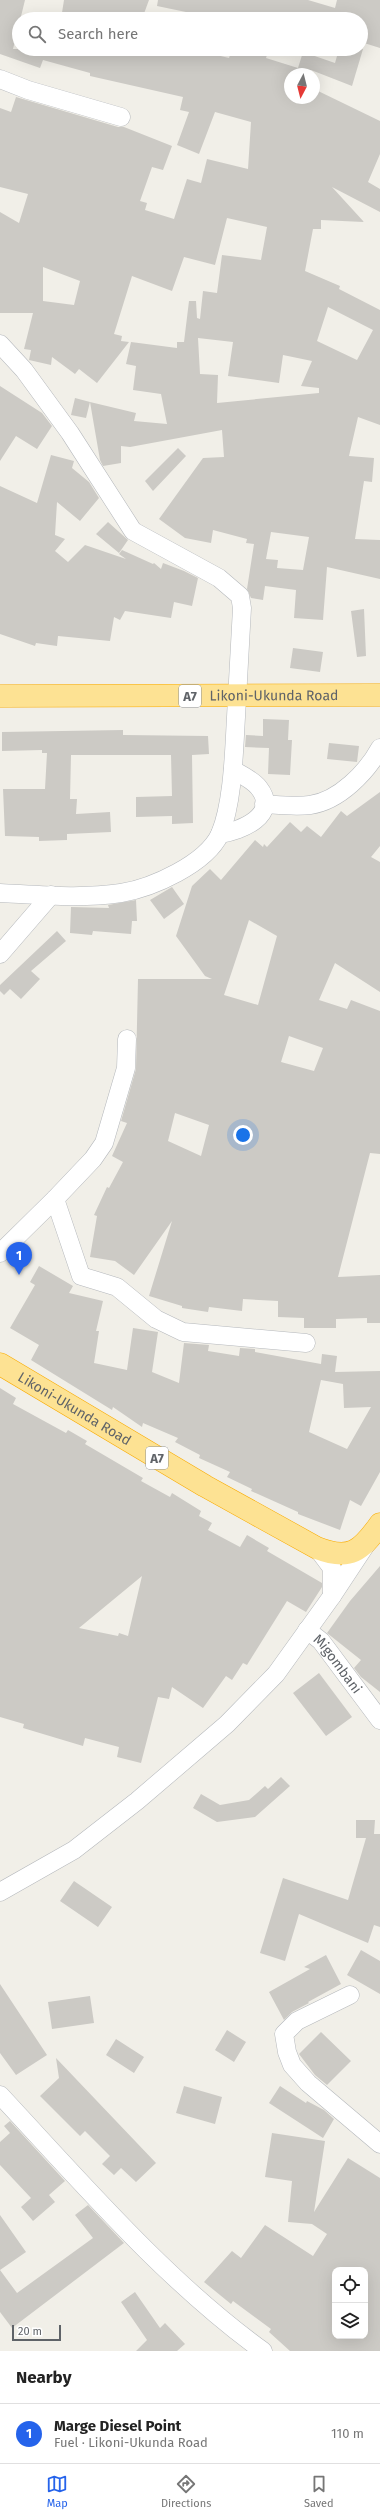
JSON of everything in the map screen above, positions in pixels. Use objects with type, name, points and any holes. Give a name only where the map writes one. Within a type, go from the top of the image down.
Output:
[{"type":"highway","name":"Likoni-Ukunda Road","points":[[0,696],[380,695]]},
{"type":"highway","name":"Likoni-Ukunda Road","points":[[0,1364],[205,1486],[317,1548]]},
{"type":"highway","name":"A7","points":[[317,1548],[337,1554],[348,1554],[367,1542],[380,1524]]},
{"type":"street","points":[[0,79],[28,90],[122,117]]},
{"type":"street","points":[[0,344],[24,370],[70,433],[133,531],[219,578],[240,596],[242,608],[233,770],[220,834],[212,846],[200,858],[187,867],[146,886],[122,893],[91,896],[0,893]]},
{"type":"street","points":[[264,804],[311,805],[326,800],[357,778],[373,761],[380,748]]},
{"type":"street","points":[[220,834],[248,826],[257,819],[264,804],[264,798],[258,787],[233,770]]},
{"type":"street","points":[[0,954],[51,895]]},
{"type":"street","points":[[0,1253],[93,1159],[104,1143],[126,1068],[127,1039]]},
{"type":"street","points":[[55,1199],[81,1276],[117,1287],[166,1326],[184,1332],[206,1335],[306,1342]]},
{"type":"street","points":[[0,1892],[74,1850],[137,1801],[215,1735],[252,1700],[276,1674],[332,1596],[367,1542]]},
{"type":"street","points":[[317,1548],[332,1568],[332,1596]]},
{"type":"street","name":"Migombani","points":[[307,1630],[321,1641],[380,1720]]},
{"type":"street","points":[[350,1995],[297,2021],[284,2034],[287,2052],[292,2065],[308,2084],[380,2144]]},
{"type":"street","points":[[0,2095],[159,2262],[210,2309],[263,2351]]},
{"type":"building","points":[[0,0],[25,0],[22,12],[12,12],[12,56],[220,56],[229,58],[230,56],[267,56],[266,58],[298,68],[284,68],[284,104],[320,104],[320,92],[380,121],[380,154],[368,182],[380,189],[380,212],[332,187],[364,222],[321,220],[321,229],[313,229],[305,271],[340,286],[339,289],[380,310],[380,425],[358,417],[349,456],[374,458],[372,482],[364,481],[355,539],[380,540],[380,579],[327,567],[323,620],[294,618],[296,590],[265,586],[263,600],[251,598],[247,589],[254,544],[246,543],[247,539],[213,530],[211,543],[185,538],[159,519],[203,458],[224,457],[222,430],[130,447],[121,446],[121,463],[103,466],[100,460],[90,402],[136,413],[134,421],[167,424],[161,394],[133,390],[136,366],[126,364],[131,342],[177,348],[177,342],[184,342],[189,301],[196,301],[197,318],[200,319],[203,291],[217,293],[222,255],[261,260],[267,227],[227,218],[215,265],[184,257],[172,291],[132,276],[114,334],[122,336],[121,341],[129,342],[97,383],[79,369],[75,374],[52,357],[51,365],[29,360],[31,350],[24,349],[33,313],[0,313],[0,212],[19,223],[28,194],[0,187],[0,108],[11,112],[16,97],[118,127],[124,127],[172,146],[163,170],[152,167],[140,201],[147,203],[145,210],[174,219],[187,179],[201,183],[207,159],[248,169],[251,122],[215,112],[199,154],[177,145],[189,112],[180,110],[183,97],[90,76],[90,73],[43,60],[40,68],[0,54]],"holes":[[[43,267],[80,281],[74,305],[43,301]],[[328,307],[373,330],[357,360],[317,341]],[[198,338],[233,342],[228,376],[279,383],[283,355],[312,361],[301,386],[319,388],[319,393],[217,403],[218,375],[200,374]],[[271,532],[309,537],[303,570],[277,568],[278,560],[266,559]]]},
{"type":"building","points":[[64,0],[149,0],[145,12],[62,12]]},
{"type":"building","points":[[158,0],[308,0],[335,8],[337,0],[380,0],[380,48],[368,44],[368,12],[186,12],[157,6]]},
{"type":"building","points":[[302,56],[315,56],[335,63],[337,56],[361,56],[352,86],[320,74],[320,68],[298,68]]},
{"type":"building","points":[[0,386],[42,413],[52,426],[37,449],[16,436],[0,461]]},
{"type":"building","points":[[75,398],[90,402],[86,418],[71,415]]},
{"type":"building","points":[[178,448],[186,456],[153,491],[145,481]]},
{"type":"building","points":[[51,455],[74,461],[72,468],[89,482],[99,498],[80,521],[57,502],[55,535],[65,539],[55,551],[68,562],[85,545],[126,559],[119,554],[122,550],[153,564],[154,563],[161,569],[163,563],[184,571],[198,578],[192,606],[174,602],[171,618],[125,611],[120,620],[114,617],[110,641],[58,636],[57,646],[36,643],[35,646],[0,634],[0,486],[37,503]]},
{"type":"building","points":[[108,522],[128,540],[119,553],[96,534]]},
{"type":"building","points":[[364,609],[366,656],[357,657],[351,611]]},
{"type":"building","points":[[293,648],[323,652],[320,672],[290,668]]},
{"type":"building","points":[[263,719],[289,720],[288,740],[292,740],[290,775],[268,774],[269,748],[245,747],[246,735],[263,736]]},
{"type":"building","points":[[123,730],[123,735],[208,736],[209,754],[192,755],[193,823],[172,824],[172,816],[136,817],[136,797],[172,796],[171,755],[71,755],[70,799],[77,799],[76,814],[110,812],[111,832],[67,834],[67,840],[39,841],[39,837],[5,836],[3,789],[45,789],[47,753],[42,753],[42,750],[2,751],[2,732]]},
{"type":"building","points":[[329,743],[359,746],[357,762],[327,759]]},
{"type":"building","points":[[380,792],[380,846],[371,857],[380,862],[380,992],[335,963],[319,1000],[347,1009],[351,1000],[380,1011],[380,1154],[370,1153],[338,1277],[380,1275],[380,1323],[367,1323],[367,1318],[336,1319],[336,1328],[304,1328],[304,1318],[278,1317],[278,1301],[243,1299],[242,1311],[209,1307],[208,1312],[182,1308],[182,1306],[149,1296],[172,1221],[134,1275],[115,1261],[90,1257],[97,1216],[94,1215],[107,1187],[109,1188],[123,1162],[112,1156],[127,1123],[121,1121],[136,1069],[138,979],[212,979],[205,976],[176,936],[192,886],[210,869],[221,880],[255,840],[263,847],[264,844],[267,847],[290,822],[301,832],[307,826],[321,837],[341,811],[347,816]],"holes":[[[249,920],[277,936],[258,1005],[224,995]],[[289,1036],[323,1048],[314,1071],[281,1062]],[[175,1113],[209,1125],[201,1156],[168,1141]]]},
{"type":"building","points":[[172,887],[184,904],[164,919],[150,900]]},
{"type":"building","points":[[136,900],[137,921],[132,921],[131,934],[93,931],[92,935],[70,933],[71,907],[109,908],[108,905]]},
{"type":"building","points":[[57,931],[66,941],[31,971],[40,979],[21,999],[10,989],[4,995],[0,991],[0,985]]},
{"type":"building","points":[[39,1266],[73,1286],[69,1293],[103,1301],[96,1331],[99,1331],[94,1363],[127,1370],[133,1328],[158,1332],[152,1372],[179,1383],[184,1343],[209,1345],[208,1351],[239,1356],[240,1348],[255,1349],[255,1352],[321,1364],[322,1354],[337,1356],[335,1372],[380,1371],[380,1472],[361,1506],[350,1500],[340,1530],[298,1514],[298,1512],[251,1491],[252,1489],[227,1477],[230,1472],[199,1458],[200,1455],[175,1442],[178,1438],[143,1423],[142,1427],[113,1407],[112,1410],[31,1360],[39,1345],[10,1328],[35,1285],[30,1282]],"holes":[[[321,1380],[343,1384],[344,1408],[371,1407],[347,1449],[309,1432]]]},
{"type":"building","points":[[0,1388],[16,1398],[13,1404],[66,1433],[68,1430],[87,1441],[85,1444],[143,1478],[141,1481],[170,1497],[172,1493],[201,1511],[199,1516],[212,1523],[208,1530],[240,1547],[247,1535],[269,1548],[267,1551],[322,1583],[322,1587],[306,1612],[287,1601],[247,1665],[243,1663],[232,1680],[226,1676],[203,1708],[172,1687],[169,1699],[158,1697],[141,1763],[117,1757],[119,1747],[85,1738],[83,1746],[23,1728],[24,1724],[0,1717]],"holes":[[[142,1576],[128,1636],[119,1633],[118,1636],[79,1628]]]},
{"type":"building","points":[[380,1566],[380,1692],[361,1677],[354,1668],[361,1660],[327,1633],[350,1601]]},
{"type":"building","points":[[319,1673],[352,1717],[326,1736],[293,1693]]},
{"type":"building","points":[[281,1777],[290,1786],[255,1817],[217,1822],[193,1808],[201,1794],[220,1805],[249,1800],[265,1786],[268,1789]]},
{"type":"building","points":[[356,1820],[375,1820],[374,1834],[380,1834],[380,1927],[374,1925],[368,1943],[299,1914],[285,1961],[260,1953],[283,1878],[348,1900],[366,1838],[356,1838]]},
{"type":"building","points":[[74,1881],[112,1907],[98,1927],[60,1901]]},
{"type":"building","points":[[361,1950],[380,1961],[380,1994],[347,1975]]},
{"type":"building","points":[[326,1955],[341,1984],[292,2012],[284,2020],[269,1992],[310,1969],[304,1967]]},
{"type":"building","points":[[0,1984],[47,2055],[16,2075],[0,2053]]},
{"type":"building","points":[[90,1996],[94,2023],[52,2029],[48,2002]]},
{"type":"building","points":[[227,2030],[246,2042],[234,2062],[215,2050]]},
{"type":"building","points":[[321,2032],[351,2061],[327,2085],[315,2075],[299,2054]]},
{"type":"building","points":[[116,2039],[144,2057],[134,2073],[106,2055]]},
{"type":"building","points":[[56,2058],[156,2163],[136,2182],[121,2168],[114,2175],[102,2164],[110,2156],[85,2131],[80,2136],[40,2096],[59,2078]]},
{"type":"building","points":[[184,2086],[222,2097],[215,2124],[176,2113]]},
{"type":"building","points":[[280,2086],[306,2103],[307,2101],[324,2110],[334,2119],[323,2138],[269,2103]]},
{"type":"building","points":[[10,2121],[65,2181],[49,2195],[55,2202],[33,2221],[21,2207],[31,2198],[0,2165],[0,2142],[10,2133],[4,2126]]},
{"type":"building","points":[[272,2133],[325,2141],[314,2212],[348,2158],[380,2178],[380,2351],[290,2351],[269,2332],[271,2329],[233,2301],[231,2304],[204,2282],[232,2251],[241,2258],[265,2225],[313,2256],[327,2234],[312,2224],[288,2222],[292,2181],[265,2177]]},
{"type":"building","points":[[88,2205],[124,2243],[12,2328],[0,2312],[0,2270],[17,2293],[93,2238],[75,2215]]},
{"type":"building","points":[[0,2215],[26,2252],[0,2270]]},
{"type":"building","points":[[135,2292],[160,2328],[165,2323],[185,2344],[177,2351],[136,2351],[147,2340],[121,2302]]},
{"type":"place","name":"Marge Diesel Point","points":[[19,1275]]}]
